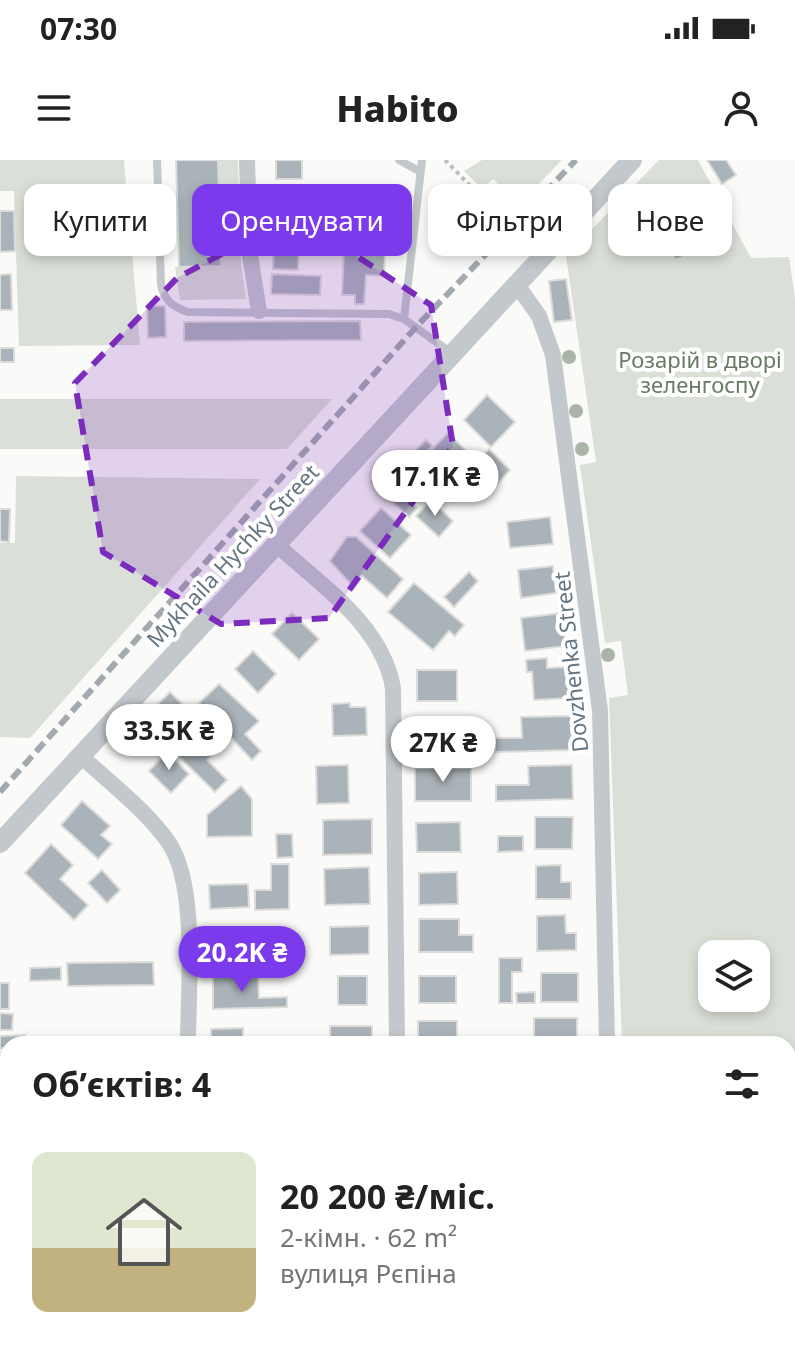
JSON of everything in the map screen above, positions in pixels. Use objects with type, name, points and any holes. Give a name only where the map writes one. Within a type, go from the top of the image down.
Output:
[{"type":"street","points":[[247,160],[250,255],[259,311]]},
{"type":"street","name":"Mykhaila Hychky Street","points":[[0,843],[632,160]]},
{"type":"street","name":"Dovzhenka Street","points":[[524,278],[553,355],[597,682],[603,747],[607,1036]]},
{"type":"street","points":[[275,543],[366,628],[385,654],[390,670],[393,688],[397,1036]]},
{"type":"street","points":[[81,756],[154,825],[178,861],[187,903],[188,1036]]},
{"type":"lane","points":[[157,160],[163,295],[176,308],[188,312],[372,313],[404,319],[453,354]]},
{"type":"lane","points":[[399,160],[419,171]]},
{"type":"lane","points":[[404,319],[422,160]]},
{"type":"path","points":[[445,160],[489,205],[524,278]]},
{"type":"highlighted area","points":[[294,215],[431,305],[453,446],[329,618],[221,624],[103,552],[75,383],[177,278]]},
{"type":"green space","points":[[0,160],[124,160],[126,184],[24,184],[24,256],[132,256],[140,345],[19,346],[14,191],[0,191]]},
{"type":"green space","points":[[218,160],[238,160],[239,184],[219,184]]},
{"type":"green space","points":[[482,160],[562,160],[539,184],[498,184],[493,179],[488,184],[477,184],[464,171]]},
{"type":"green space","points":[[659,160],[698,160],[711,184],[636,184]]},
{"type":"green space","name":"Розарій в дворі зеленгоспу","points":[[608,213],[608,256],[732,256],[732,223],[751,258],[789,257],[795,298],[795,1036],[622,1036],[609,698],[628,695],[621,641],[605,643],[580,465],[596,462],[566,256],[592,256],[592,229]]},
{"type":"green space","points":[[221,256],[241,256],[246,299],[180,300],[175,267],[221,266]]},
{"type":"green space","points":[[0,399],[332,399],[287,449],[0,449]]},
{"type":"green space","points":[[16,476],[260,479],[30,738],[0,737],[0,543],[15,543]]},
{"type":"building","points":[[176,160],[218,160],[219,184],[192,184],[192,256],[221,256],[221,266],[179,267]]},
{"type":"building","points":[[276,160],[302,160],[302,179],[276,179]]},
{"type":"building","points":[[707,160],[726,160],[736,175],[722,184]]},
{"type":"building","points":[[0,211],[14,211],[15,251],[0,252]]},
{"type":"building","points":[[273,256],[298,256],[298,270],[273,269]]},
{"type":"building","points":[[344,256],[385,256],[384,276],[366,275],[364,304],[355,304],[355,295],[342,295]]},
{"type":"building","points":[[11,274],[12,310],[0,310],[0,275]]},
{"type":"building","points":[[272,274],[321,276],[320,295],[271,294]]},
{"type":"building","points":[[566,279],[572,320],[554,322],[549,281]]},
{"type":"building","points":[[147,306],[165,306],[166,337],[148,338]]},
{"type":"building","points":[[360,321],[361,340],[184,341],[184,322]]},
{"type":"building","points":[[0,348],[14,348],[14,362],[0,362]]},
{"type":"building","points":[[487,395],[515,422],[491,447],[464,420]]},
{"type":"building","points":[[448,433],[480,464],[457,488],[425,457]]},
{"type":"building","points":[[426,440],[432,446],[421,458],[432,468],[405,496],[417,508],[409,517],[371,482],[397,454],[405,462]]},
{"type":"building","points":[[489,449],[510,470],[497,484],[482,470],[488,464],[481,457]]},
{"type":"building","points":[[431,500],[453,521],[439,537],[416,516]]},
{"type":"building","points":[[381,508],[411,535],[390,558],[360,531]]},
{"type":"building","points":[[0,509],[10,509],[9,542],[0,541]]},
{"type":"building","points":[[550,517],[553,544],[510,548],[507,522]]},
{"type":"building","points":[[347,537],[356,537],[403,579],[387,598],[362,576],[355,584],[350,583],[330,561]]},
{"type":"building","points":[[553,566],[556,593],[521,598],[518,570]]},
{"type":"building","points":[[469,572],[478,581],[454,607],[444,597]]},
{"type":"building","points":[[414,583],[464,625],[455,636],[449,631],[433,650],[388,612]]},
{"type":"building","points":[[292,613],[319,639],[299,660],[272,634]]},
{"type":"building","points":[[562,613],[566,646],[525,651],[521,618]]},
{"type":"building","points":[[253,651],[276,674],[258,693],[235,669]]},
{"type":"building","points":[[547,658],[547,668],[567,667],[569,698],[534,700],[532,672],[527,672],[526,660]]},
{"type":"building","points":[[417,670],[457,670],[457,701],[417,701]]},
{"type":"building","points":[[219,684],[259,721],[245,734],[261,751],[252,760],[199,703]]},
{"type":"building","points":[[170,692],[188,710],[160,739],[142,720]]},
{"type":"building","points":[[350,703],[350,707],[366,707],[367,735],[333,736],[332,704]]},
{"type":"building","points":[[571,716],[572,750],[495,752],[495,738],[522,738],[521,717]]},
{"type":"building","points":[[192,717],[221,746],[207,760],[227,780],[215,792],[166,744]]},
{"type":"building","points":[[419,722],[455,722],[455,754],[419,754]]},
{"type":"building","points":[[167,752],[189,774],[171,793],[149,771]]},
{"type":"building","points":[[348,765],[349,803],[317,804],[316,766]]},
{"type":"building","points":[[572,765],[573,799],[496,801],[496,785],[529,785],[528,766]]},
{"type":"building","points":[[415,768],[471,768],[471,801],[415,801]]},
{"type":"building","points":[[241,786],[252,799],[252,836],[207,837],[207,815]]},
{"type":"building","points":[[82,801],[110,826],[101,835],[112,844],[98,859],[61,825]]},
{"type":"building","points":[[535,817],[573,817],[572,849],[535,849]]},
{"type":"building","points":[[372,819],[372,854],[323,855],[323,820]]},
{"type":"building","points":[[460,822],[461,852],[417,852],[416,823]]},
{"type":"building","points":[[276,834],[292,834],[293,857],[277,858]]},
{"type":"building","points":[[498,836],[523,836],[523,851],[498,852]]},
{"type":"building","points":[[51,844],[73,865],[60,879],[88,905],[74,920],[25,873]]},
{"type":"building","points":[[271,864],[289,864],[289,909],[255,910],[255,890],[271,890]]},
{"type":"building","points":[[561,865],[561,882],[571,882],[571,899],[536,899],[536,866]]},
{"type":"building","points":[[369,867],[370,904],[325,905],[324,869]]},
{"type":"building","points":[[102,870],[120,890],[107,903],[88,883]]},
{"type":"building","points":[[457,872],[458,904],[419,905],[419,873]]},
{"type":"building","points":[[248,884],[249,907],[210,909],[209,885]]},
{"type":"building","points":[[565,915],[566,933],[576,933],[576,950],[537,951],[537,916]]},
{"type":"building","points":[[419,919],[459,919],[459,935],[473,935],[473,952],[419,952]]},
{"type":"building","points":[[369,926],[369,954],[330,955],[330,927]]},
{"type":"building","points":[[210,930],[244,930],[244,956],[210,957]]},
{"type":"building","points":[[499,958],[522,958],[522,972],[512,972],[512,1003],[499,1003]]},
{"type":"building","points":[[153,962],[154,985],[68,986],[67,963]]},
{"type":"building","points":[[61,967],[61,980],[30,981],[30,968]]},
{"type":"building","points":[[541,973],[578,973],[578,1002],[541,1002]]},
{"type":"building","points":[[258,976],[259,998],[287,997],[287,1007],[213,1009],[213,977]]},
{"type":"building","points":[[338,976],[367,976],[367,1005],[338,1005]]},
{"type":"building","points":[[419,976],[456,976],[456,1003],[419,1003]]},
{"type":"building","points":[[0,983],[9,983],[9,1009],[0,1009]]},
{"type":"building","points":[[535,992],[535,1003],[517,1003],[516,993]]},
{"type":"building","points":[[0,1013],[13,1014],[12,1030],[0,1030]]},
{"type":"building","points":[[534,1018],[577,1018],[577,1036],[534,1036]]},
{"type":"building","points":[[418,1021],[457,1021],[457,1036],[418,1036]]},
{"type":"building","points":[[330,1026],[372,1026],[372,1036],[330,1036]]},
{"type":"building","points":[[243,1028],[243,1036],[211,1036],[211,1029]]},
{"type":"railway","points":[[0,792],[416,327],[576,160]]}]
